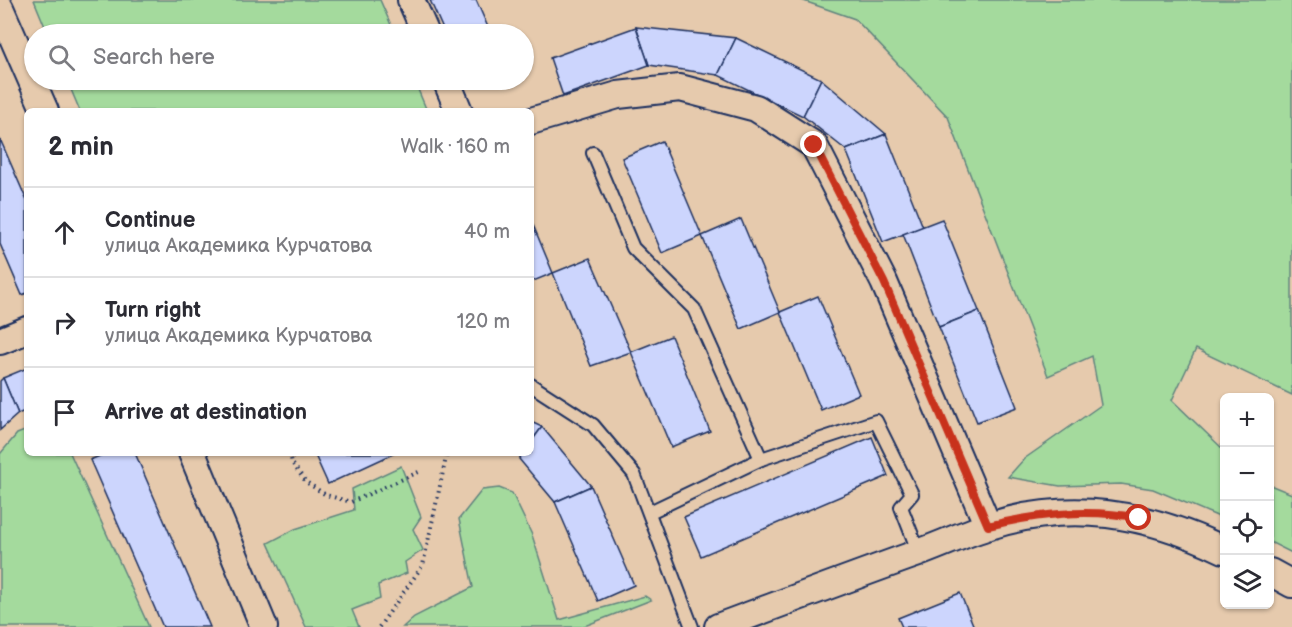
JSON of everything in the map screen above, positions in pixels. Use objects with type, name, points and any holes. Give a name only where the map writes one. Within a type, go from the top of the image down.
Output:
[{"type":"street","points":[[411,0],[422,24]]},
{"type":"street","points":[[0,8],[24,63]]},
{"type":"street","points":[[534,120],[618,95],[680,88],[756,108],[814,145],[884,282],[988,526]]},
{"type":"street","points":[[36,90],[44,108]]},
{"type":"street","points":[[450,90],[458,108]]},
{"type":"street","points":[[0,341],[24,331]]},
{"type":"street","points":[[197,456],[264,627]]},
{"type":"street","points":[[718,627],[988,526],[1036,516],[1105,513],[1157,522],[1220,548]]},
{"type":"street","points":[[1274,575],[1292,584]]},
{"type":"lane","points":[[593,153],[633,248],[694,309],[760,459]]},
{"type":"lane","points":[[534,387],[593,425],[634,474],[692,627]]},
{"type":"lane","points":[[650,512],[760,459],[876,421],[912,494],[902,507],[919,552]]},
{"type":"path","points":[[292,456],[306,482],[316,490],[351,502],[421,471]]},
{"type":"path","points":[[379,627],[423,566],[446,456]]},
{"type":"green space","points":[[34,0],[380,0],[391,24],[44,24]]},
{"type":"green space","points":[[801,0],[1292,0],[1292,395],[1196,349],[1172,400],[1220,446],[1220,517],[1153,489],[1121,484],[1060,486],[1008,477],[1024,459],[1101,405],[1092,356],[1048,376],[948,117],[855,19]]},
{"type":"green space","points":[[71,90],[418,90],[426,108],[79,108]]},
{"type":"green space","points":[[24,431],[24,456],[71,456],[149,627],[0,627],[0,454],[17,434]]},
{"type":"green space","points":[[401,466],[421,517],[413,529],[423,550],[405,562],[407,573],[378,585],[380,599],[352,610],[359,627],[306,627],[268,543],[295,529],[354,510],[352,489]]},
{"type":"green space","points":[[1274,487],[1292,494],[1292,553],[1274,544]]},
{"type":"green space","points":[[499,488],[512,493],[532,535],[559,620],[645,596],[651,600],[582,627],[403,627],[414,617],[473,587],[459,519],[482,490]]},
{"type":"building","points":[[430,0],[476,0],[487,24],[441,24]]},
{"type":"building","points":[[636,27],[736,38],[718,75],[649,65]]},
{"type":"building","points":[[636,27],[649,65],[563,96],[550,58]]},
{"type":"building","points":[[736,38],[821,79],[803,116],[718,75]]},
{"type":"building","points":[[821,79],[886,134],[846,150],[803,116]]},
{"type":"building","points":[[886,134],[923,227],[883,242],[846,150]]},
{"type":"building","points":[[0,139],[24,194],[24,294],[22,295],[0,244]]},
{"type":"building","points":[[662,141],[702,236],[662,253],[622,158]]},
{"type":"building","points":[[741,219],[780,312],[741,329],[702,236]]},
{"type":"building","points":[[942,219],[979,311],[939,327],[903,234]]},
{"type":"building","points":[[534,227],[553,273],[534,281]]},
{"type":"building","points":[[590,258],[631,352],[591,366],[553,273]]},
{"type":"building","points":[[818,296],[859,394],[821,410],[780,312]]},
{"type":"building","points":[[979,311],[1017,407],[977,422],[939,327]]},
{"type":"building","points":[[671,336],[710,431],[671,447],[631,352]]},
{"type":"building","points":[[24,369],[24,411],[18,414],[3,378]]},
{"type":"building","points":[[3,378],[18,414],[0,430],[0,381]]},
{"type":"building","points":[[534,423],[542,427],[534,438]]},
{"type":"building","points":[[542,427],[591,486],[555,502],[519,459],[521,456],[534,456],[534,438]]},
{"type":"building","points":[[872,437],[888,476],[701,556],[684,517]]},
{"type":"building","points":[[100,456],[136,456],[210,627],[163,627],[90,460]]},
{"type":"building","points":[[315,456],[389,456],[328,484]]},
{"type":"building","points":[[591,486],[634,585],[598,601],[555,502]]},
{"type":"building","points":[[960,593],[974,627],[902,627],[898,618]]},
{"type":"route","points":[[814,145],[884,282],[988,526],[1059,513],[1105,513],[1139,518]]}]
